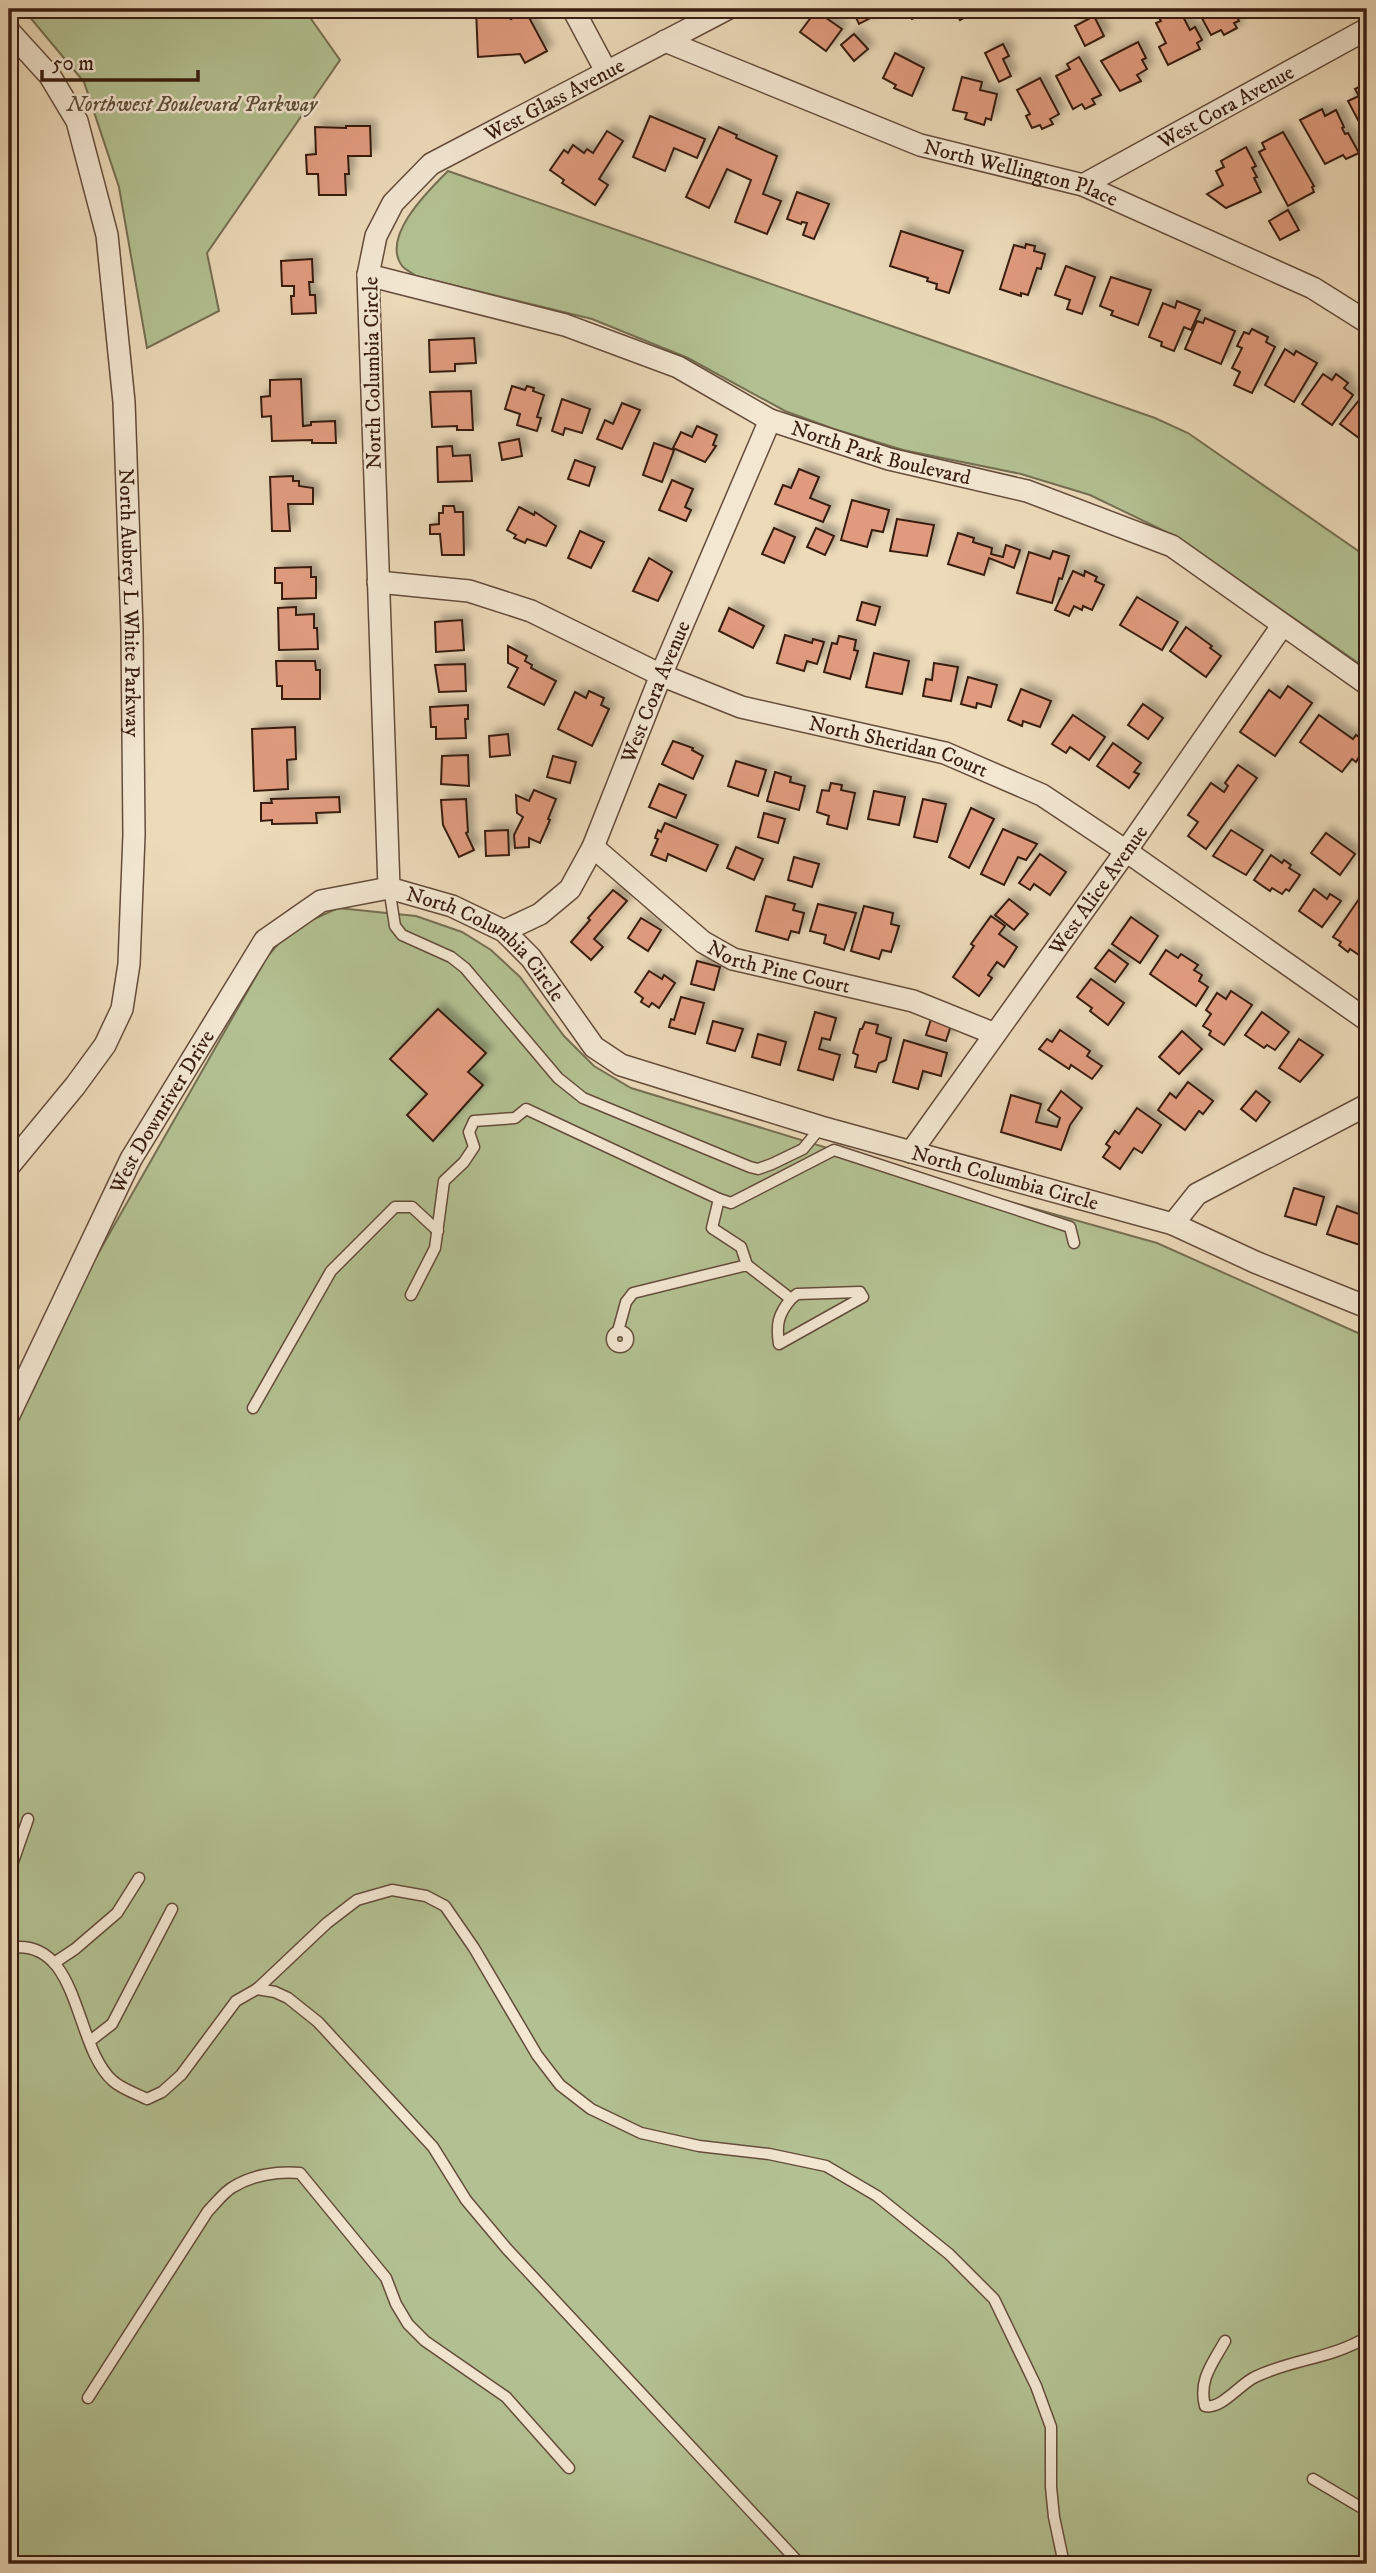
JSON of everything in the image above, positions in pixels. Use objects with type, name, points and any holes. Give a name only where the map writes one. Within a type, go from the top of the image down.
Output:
[{"type":"street","points":[[573,9],[606,71]]},
{"type":"street","name":"West Glass Avenue","points":[[393,203],[431,164],[727,9]]},
{"type":"street","name":"West Cora Avenue","points":[[1083,185],[1367,29]]},
{"type":"street","name":"North Aubrey L White Parkway","points":[[9,31],[50,76],[77,121],[107,235],[124,402],[132,629],[134,835],[130,964],[122,1009],[97,1055],[9,1166]]},
{"type":"street","name":"North Wellington Place","points":[[665,41],[920,145],[1083,185],[1313,288],[1367,322]]},
{"type":"street","name":"North Columbia Circle","points":[[393,203],[376,236],[368,275],[389,888],[452,906],[504,931],[531,958],[594,1047],[621,1065],[821,1127],[1173,1224],[1255,1262],[1367,1307]]},
{"type":"street","name":"North Park Boulevard","points":[[368,275],[565,325],[678,367],[771,419],[889,459],[1027,491],[1172,546],[1367,684]]},
{"type":"street","name":"West Cora Avenue","points":[[504,931],[540,914],[570,889],[593,847],[661,674],[771,419]]},
{"type":"street","name":"North Sheridan Court","points":[[378,582],[469,591],[531,611],[661,674],[741,707],[945,753],[1042,795],[1367,1020]]},
{"type":"street","name":"West Alice Avenue","points":[[911,1152],[1126,851],[1282,625]]},
{"type":"street","name":"North Pine Court","points":[[593,847],[704,942],[733,959],[914,1001],[995,1034]]},
{"type":"street","name":"West Downriver Drive","points":[[9,1415],[131,1159],[265,940],[320,901],[389,888]]},
{"type":"street","points":[[1173,1224],[1197,1194],[1367,1105]]},
{"type":"lane","points":[[389,888],[395,926],[402,935],[451,957],[465,968],[558,1078],[583,1098],[758,1169],[803,1149],[821,1127]]},
{"type":"lane","points":[[411,1295],[435,1248],[444,1181],[464,1162],[474,1147],[469,1132],[474,1121],[515,1118],[526,1108],[731,1203],[834,1150],[1070,1227],[1074,1243]]},
{"type":"lane","points":[[719,1199],[712,1228],[741,1247],[747,1265],[791,1299]]},
{"type":"lane","points":[[253,1408],[331,1271],[364,1235],[394,1207],[412,1207],[438,1231]]},
{"type":"lane","points":[[618,1331],[626,1302],[633,1293],[747,1265]]},
{"type":"lane","points":[[860,1292],[863,1297],[779,1344],[776,1325],[781,1311],[791,1299],[797,1294],[860,1292]]},
{"type":"lane","points":[[9,1873],[28,1819]]},
{"type":"lane","points":[[54,1963],[117,1913],[139,1878]]},
{"type":"lane","points":[[9,1948],[20,1946],[50,1956],[74,1996],[83,2029],[113,2081],[147,2099],[162,2092],[181,2075],[236,2001],[257,1989],[327,1923],[357,1900],[392,1891],[426,1896],[445,1906],[474,1948],[537,2055],[560,2085],[592,2109],[641,2133],[699,2146],[769,2154],[826,2166],[877,2196],[949,2254],[994,2299],[1036,2386],[1051,2427],[1052,2497],[1064,2564]]},
{"type":"lane","points":[[90,2041],[112,2024],[172,1909]]},
{"type":"lane","points":[[257,1989],[275,1992],[288,1998],[318,2022],[433,2147],[466,2200],[507,2249],[800,2564]]},
{"type":"lane","points":[[88,2398],[208,2211],[232,2187],[274,2174],[300,2173],[386,2278],[396,2304],[408,2324],[425,2341],[506,2397],[569,2468]]},
{"type":"lane","points":[[1225,2341],[1203,2380],[1205,2406],[1217,2404],[1253,2378],[1277,2368],[1331,2355],[1367,2337]]},
{"type":"lane","points":[[1313,2479],[1367,2511]]},
{"type":"green space","name":"Northwest Boulevard Parkway","points":[[23,9],[304,9],[340,60],[207,253],[219,311],[147,348],[119,187],[84,82]]},
{"type":"green space","points":[[448,171],[1155,418],[1188,433],[1367,557],[1367,669],[1177,537],[1090,495],[1021,474],[903,450],[834,429],[785,411],[688,358],[592,319],[416,276],[403,267],[397,255],[397,242],[409,215]]},
{"type":"green space","points":[[338,908],[416,916],[462,932],[491,950],[520,977],[564,1036],[594,1066],[631,1088],[932,1180],[1157,1243],[1367,1337],[1367,2564],[9,2564],[9,1410],[267,957],[290,930]]},
{"type":"building","points":[[476,9],[507,9],[507,17],[511,19],[525,10],[547,51],[525,63],[520,54],[478,57]]},
{"type":"building","points":[[852,9],[885,9],[886,10],[859,24]]},
{"type":"building","points":[[906,9],[931,9],[912,19]]},
{"type":"building","points":[[954,9],[970,9],[972,13],[960,20]]},
{"type":"building","points":[[1154,9],[1179,9],[1190,30],[1195,27],[1202,40],[1197,43],[1200,49],[1168,65],[1159,47],[1166,43],[1156,23],[1161,21]]},
{"type":"building","points":[[1197,9],[1233,9],[1239,21],[1234,23],[1237,28],[1224,35],[1221,30],[1211,35]]},
{"type":"building","points":[[1245,9],[1275,10],[1260,17],[1257,12],[1249,17]]},
{"type":"building","points":[[816,11],[842,29],[826,51],[800,32]]},
{"type":"building","points":[[1094,16],[1104,36],[1085,46],[1075,26]]},
{"type":"building","points":[[854,34],[868,49],[854,61],[841,45]]},
{"type":"building","points":[[1138,42],[1146,58],[1142,60],[1147,69],[1137,75],[1141,81],[1120,91],[1101,61]]},
{"type":"building","points":[[1003,44],[1009,56],[1003,59],[1011,76],[999,82],[985,53]]},
{"type":"building","points":[[895,53],[924,68],[912,96],[894,88],[896,85],[883,78]]},
{"type":"building","points":[[1079,57],[1101,95],[1092,99],[1095,104],[1085,109],[1082,104],[1073,109],[1056,76],[1070,69],[1067,64]]},
{"type":"building","points":[[962,77],[982,82],[980,90],[997,94],[991,120],[986,118],[984,125],[965,119],[967,113],[953,110]]},
{"type":"building","points":[[1040,78],[1059,114],[1050,119],[1053,124],[1042,129],[1040,125],[1032,128],[1026,116],[1030,114],[1017,90]]},
{"type":"building","points":[[1367,83],[1367,137],[1348,101],[1359,96],[1355,89]]},
{"type":"building","points":[[1322,109],[1325,116],[1336,110],[1345,134],[1348,133],[1359,153],[1346,159],[1343,155],[1325,164],[1300,120]]},
{"type":"building","points":[[650,116],[705,139],[697,158],[674,148],[665,171],[633,157]]},
{"type":"building","points":[[370,126],[371,156],[348,156],[346,195],[319,195],[318,174],[307,174],[306,155],[316,154],[315,127]]},
{"type":"building","points":[[719,127],[737,135],[736,138],[777,156],[763,194],[781,201],[767,234],[735,222],[751,180],[727,169],[709,208],[686,197]]},
{"type":"building","points":[[607,131],[623,141],[599,179],[608,185],[595,205],[562,183],[564,180],[550,170],[564,150],[568,153],[573,145],[584,153],[587,149],[593,153]]},
{"type":"building","points":[[1283,132],[1314,186],[1314,192],[1288,206],[1259,152],[1265,149],[1262,143]]},
{"type":"building","points":[[1246,147],[1256,166],[1252,168],[1261,192],[1226,208],[1207,194],[1223,185],[1216,171],[1224,167],[1221,161]]},
{"type":"building","points":[[797,192],[829,204],[814,239],[803,235],[807,223],[801,224],[787,219]]},
{"type":"building","points":[[1288,210],[1299,230],[1280,240],[1269,221]]},
{"type":"building","points":[[901,231],[963,251],[949,293],[936,289],[937,284],[927,281],[928,278],[890,266]]},
{"type":"building","points":[[1026,244],[1035,246],[1034,251],[1045,254],[1028,295],[1021,293],[1021,296],[1000,289],[1014,245],[1025,248]]},
{"type":"building","points":[[312,259],[313,282],[309,282],[310,295],[315,295],[316,313],[292,314],[291,296],[294,296],[294,286],[282,286],[281,261]]},
{"type":"building","points":[[1066,266],[1095,277],[1082,314],[1067,309],[1070,300],[1055,295]]},
{"type":"building","points":[[1111,277],[1151,290],[1138,325],[1111,315],[1113,311],[1100,306]]},
{"type":"building","points":[[1177,301],[1200,310],[1191,330],[1184,327],[1174,351],[1149,337],[1163,303],[1175,308]]},
{"type":"building","points":[[1205,318],[1235,331],[1221,364],[1185,349],[1197,321],[1203,323]]},
{"type":"building","points":[[1252,329],[1268,337],[1266,342],[1275,347],[1252,393],[1234,385],[1240,372],[1232,368],[1242,348],[1237,346],[1244,332],[1249,334]]},
{"type":"building","points":[[474,338],[476,363],[455,364],[455,371],[430,372],[429,340]]},
{"type":"building","points":[[1285,349],[1294,355],[1296,351],[1317,363],[1294,402],[1265,385]]},
{"type":"building","points":[[1323,374],[1332,380],[1336,374],[1348,383],[1344,388],[1353,395],[1332,425],[1302,404]]},
{"type":"building","points":[[301,379],[303,426],[311,425],[311,422],[335,421],[336,443],[312,443],[312,440],[272,441],[271,416],[262,417],[261,397],[270,396],[270,380]]},
{"type":"building","points":[[512,386],[525,390],[527,386],[544,395],[537,417],[541,418],[537,431],[517,425],[520,414],[505,409]]},
{"type":"building","points":[[471,391],[473,430],[457,430],[457,426],[432,427],[430,392]]},
{"type":"building","points":[[562,399],[590,409],[582,433],[565,428],[563,435],[552,431]]},
{"type":"building","points":[[1360,399],[1367,404],[1367,444],[1340,424]]},
{"type":"building","points":[[622,403],[640,410],[622,449],[597,439],[605,420],[613,424]]},
{"type":"building","points":[[697,426],[717,435],[713,445],[716,446],[705,462],[673,448],[681,432],[692,437]]},
{"type":"building","points":[[519,439],[522,456],[502,460],[499,443]]},
{"type":"building","points":[[654,443],[674,450],[662,482],[643,475]]},
{"type":"building","points":[[452,446],[453,456],[470,455],[472,481],[438,482],[437,447]]},
{"type":"building","points":[[575,460],[595,467],[589,486],[568,479]]},
{"type":"building","points":[[799,469],[819,477],[810,498],[830,506],[823,522],[775,504],[783,485],[791,488]]},
{"type":"building","points":[[293,476],[293,481],[299,481],[299,486],[313,488],[313,504],[288,504],[290,531],[272,531],[270,477]]},
{"type":"building","points":[[672,480],[693,489],[685,507],[691,510],[686,521],[659,510]]},
{"type":"building","points":[[852,500],[889,510],[883,532],[872,530],[867,547],[841,540]]},
{"type":"building","points":[[443,506],[454,506],[455,512],[463,512],[464,555],[442,555],[440,534],[430,534],[430,525],[439,524],[439,513],[443,513]]},
{"type":"building","points":[[519,507],[534,515],[535,512],[556,526],[546,546],[527,539],[525,543],[514,538],[516,535],[507,530]]},
{"type":"building","points":[[897,519],[934,525],[927,556],[890,551]]},
{"type":"building","points":[[774,528],[795,537],[784,563],[762,554]]},
{"type":"building","points":[[816,528],[834,536],[825,555],[807,547]]},
{"type":"building","points":[[580,531],[604,542],[591,568],[568,558]]},
{"type":"building","points":[[958,533],[974,538],[973,542],[992,548],[991,554],[1003,557],[1006,545],[1020,550],[1014,568],[989,558],[984,575],[948,564]]},
{"type":"building","points":[[1053,551],[1069,556],[1052,603],[1017,593],[1029,552],[1050,559]]},
{"type":"building","points":[[649,558],[672,572],[658,601],[633,591]]},
{"type":"building","points":[[311,567],[311,577],[316,577],[316,598],[282,599],[282,583],[275,583],[275,568]]},
{"type":"building","points":[[1073,571],[1084,576],[1085,571],[1097,577],[1095,581],[1104,585],[1092,610],[1083,606],[1082,610],[1074,606],[1069,616],[1055,610]]},
{"type":"building","points":[[1137,597],[1178,622],[1162,650],[1120,625]]},
{"type":"building","points":[[862,602],[880,607],[875,625],[857,620]]},
{"type":"building","points":[[296,607],[296,615],[314,614],[318,649],[279,650],[278,608]]},
{"type":"building","points":[[729,608],[764,626],[753,648],[719,631]]},
{"type":"building","points":[[462,620],[464,650],[436,652],[435,622]]},
{"type":"building","points":[[1186,627],[1221,656],[1206,677],[1170,651]]},
{"type":"building","points":[[785,635],[812,643],[813,639],[824,642],[817,664],[807,661],[804,671],[777,663]]},
{"type":"building","points":[[839,636],[856,640],[854,650],[858,651],[850,679],[824,672],[832,643],[837,644]]},
{"type":"building","points":[[508,646],[527,656],[525,661],[532,665],[531,668],[556,681],[544,705],[508,687],[518,668],[508,663]]},
{"type":"building","points":[[874,653],[909,661],[902,694],[866,687]]},
{"type":"building","points":[[276,661],[315,661],[316,670],[320,670],[320,699],[282,699],[282,686],[277,686]]},
{"type":"building","points":[[934,663],[958,667],[951,701],[923,696],[926,679],[932,680]]},
{"type":"building","points":[[465,664],[466,691],[439,692],[435,665]]},
{"type":"building","points":[[968,677],[997,685],[991,707],[977,703],[976,708],[961,704]]},
{"type":"building","points":[[1288,686],[1312,703],[1275,756],[1240,732],[1269,690],[1280,698]]},
{"type":"building","points":[[1021,689],[1051,701],[1040,727],[1023,721],[1022,726],[1008,720]]},
{"type":"building","points":[[589,691],[604,698],[601,705],[609,709],[592,746],[558,729],[575,692],[586,698]]},
{"type":"building","points":[[1143,704],[1163,718],[1148,739],[1128,725]]},
{"type":"building","points":[[468,705],[468,719],[465,719],[466,738],[436,739],[436,727],[431,727],[430,707]]},
{"type":"building","points":[[1073,715],[1105,737],[1089,760],[1070,747],[1066,753],[1052,744]]},
{"type":"building","points":[[1319,715],[1353,739],[1356,735],[1367,743],[1356,762],[1352,759],[1342,772],[1300,742]]},
{"type":"building","points":[[295,727],[296,759],[287,760],[288,789],[254,791],[252,729]]},
{"type":"building","points":[[508,734],[510,755],[490,757],[489,736]]},
{"type":"building","points":[[673,741],[693,748],[692,750],[703,756],[693,779],[662,764]]},
{"type":"building","points":[[1113,743],[1141,763],[1134,772],[1139,774],[1129,788],[1097,766]]},
{"type":"building","points":[[468,755],[469,786],[441,784],[442,756]]},
{"type":"building","points":[[553,756],[576,762],[570,783],[547,777]]},
{"type":"building","points":[[736,761],[766,770],[758,796],[728,786]]},
{"type":"building","points":[[1238,765],[1257,778],[1206,849],[1188,836],[1198,822],[1188,815],[1211,783],[1224,792],[1228,786],[1225,783]]},
{"type":"building","points":[[775,772],[791,777],[790,782],[805,786],[799,810],[767,801]]},
{"type":"building","points":[[831,783],[842,785],[841,790],[855,793],[847,829],[827,824],[829,816],[817,812],[822,790],[829,791]]},
{"type":"building","points":[[659,784],[686,795],[676,818],[649,807]]},
{"type":"building","points":[[534,790],[556,799],[548,819],[550,820],[540,843],[529,838],[529,847],[515,848],[514,835],[523,817],[517,813],[516,795],[529,801]]},
{"type":"building","points":[[874,791],[905,797],[899,825],[868,819]]},
{"type":"building","points":[[339,797],[340,812],[316,813],[317,823],[272,824],[272,820],[261,821],[261,803],[272,803],[271,799]]},
{"type":"building","points":[[466,799],[466,833],[474,850],[459,857],[443,825],[441,800]]},
{"type":"building","points":[[923,799],[946,804],[937,842],[914,837]]},
{"type":"building","points":[[971,808],[994,819],[969,868],[949,857]]},
{"type":"building","points":[[764,813],[785,819],[778,843],[758,837]]},
{"type":"building","points":[[665,823],[718,845],[706,871],[668,854],[666,861],[651,855],[658,839],[655,838],[658,830],[661,832]]},
{"type":"building","points":[[1003,829],[1037,844],[1026,860],[1018,857],[1004,885],[981,874]]},
{"type":"building","points":[[508,830],[509,855],[486,856],[485,831]]},
{"type":"building","points":[[1231,830],[1263,850],[1246,875],[1213,856]]},
{"type":"building","points":[[1326,833],[1355,854],[1340,875],[1311,853]]},
{"type":"building","points":[[1367,842],[1367,856],[1360,852]]},
{"type":"building","points":[[736,847],[763,859],[754,880],[727,868]]},
{"type":"building","points":[[1040,854],[1066,872],[1050,895],[1034,884],[1030,890],[1019,883]]},
{"type":"building","points":[[1271,855],[1282,863],[1284,860],[1291,865],[1289,868],[1300,875],[1289,891],[1286,889],[1282,894],[1272,888],[1270,891],[1254,880]]},
{"type":"building","points":[[794,857],[819,864],[812,887],[788,880]]},
{"type":"building","points":[[1314,889],[1327,899],[1330,894],[1341,901],[1322,927],[1299,911]]},
{"type":"building","points":[[613,890],[627,901],[594,939],[603,947],[591,960],[571,942]]},
{"type":"building","points":[[766,896],[795,904],[793,910],[804,913],[799,933],[791,931],[788,940],[756,931]]},
{"type":"building","points":[[1009,899],[1028,914],[1014,930],[995,915]]},
{"type":"building","points":[[1359,899],[1367,904],[1367,943],[1359,955],[1350,949],[1348,952],[1339,945],[1341,942],[1333,937]]},
{"type":"building","points":[[818,904],[856,913],[844,950],[824,943],[826,935],[810,931]]},
{"type":"building","points":[[864,906],[893,913],[891,924],[899,926],[891,952],[882,950],[879,959],[851,951]]},
{"type":"building","points":[[991,916],[1005,926],[999,934],[1017,947],[1004,967],[997,962],[988,975],[992,978],[979,996],[953,977],[974,946],[971,944]]},
{"type":"building","points":[[1131,917],[1158,936],[1140,963],[1112,944]]},
{"type":"building","points":[[641,918],[661,930],[648,951],[628,938]]},
{"type":"building","points":[[1109,950],[1128,964],[1115,982],[1095,968]]},
{"type":"building","points":[[1166,950],[1178,958],[1181,954],[1198,965],[1194,970],[1202,975],[1199,981],[1208,987],[1196,1006],[1150,974]]},
{"type":"building","points":[[697,961],[720,967],[714,990],[691,984]]},
{"type":"building","points":[[649,971],[662,979],[664,975],[675,983],[659,1008],[652,1003],[649,1007],[641,1002],[643,998],[635,992]]},
{"type":"building","points":[[1091,979],[1124,1003],[1108,1025],[1077,997]]},
{"type":"building","points":[[1231,991],[1252,1005],[1224,1045],[1209,1035],[1211,1031],[1203,1026],[1211,1014],[1206,1010],[1217,993],[1226,999]]},
{"type":"building","points":[[681,997],[704,1003],[695,1034],[669,1027]]},
{"type":"building","points":[[438,1009],[486,1053],[468,1072],[483,1085],[433,1141],[407,1115],[427,1094],[390,1059]]},
{"type":"building","points":[[815,1012],[836,1018],[830,1040],[822,1038],[819,1049],[840,1055],[833,1080],[798,1070]]},
{"type":"building","points":[[1262,1012],[1289,1032],[1275,1050],[1267,1045],[1264,1048],[1245,1035]]},
{"type":"building","points":[[931,1019],[951,1025],[946,1041],[926,1035]]},
{"type":"building","points":[[713,1021],[743,1029],[735,1051],[707,1043]]},
{"type":"building","points":[[865,1022],[878,1025],[876,1033],[891,1038],[886,1060],[879,1063],[876,1072],[855,1067],[858,1055],[853,1053],[860,1029]]},
{"type":"building","points":[[1060,1030],[1090,1051],[1087,1056],[1102,1066],[1092,1079],[1071,1065],[1069,1069],[1039,1049],[1047,1039],[1052,1042]]},
{"type":"building","points":[[1182,1031],[1202,1049],[1179,1074],[1159,1057]]},
{"type":"building","points":[[758,1034],[786,1042],[780,1065],[752,1057]]},
{"type":"building","points":[[1299,1039],[1323,1055],[1300,1082],[1279,1068]]},
{"type":"building","points":[[904,1040],[947,1053],[941,1076],[923,1071],[918,1089],[893,1082]]},
{"type":"building","points":[[1188,1082],[1213,1101],[1203,1114],[1199,1111],[1185,1130],[1158,1110],[1170,1093],[1176,1098]]},
{"type":"building","points":[[1061,1091],[1082,1108],[1070,1125],[1061,1150],[1001,1132],[1011,1095],[1041,1104],[1036,1122],[1057,1127],[1060,1118],[1048,1110]]},
{"type":"building","points":[[1256,1091],[1270,1102],[1256,1121],[1241,1109]]},
{"type":"building","points":[[1137,1108],[1161,1125],[1142,1153],[1134,1148],[1120,1169],[1103,1157],[1110,1147],[1106,1144],[1115,1131],[1119,1134]]},
{"type":"building","points":[[1294,1188],[1324,1197],[1316,1225],[1285,1216]]},
{"type":"building","points":[[1337,1206],[1367,1217],[1360,1245],[1327,1234]]}]
